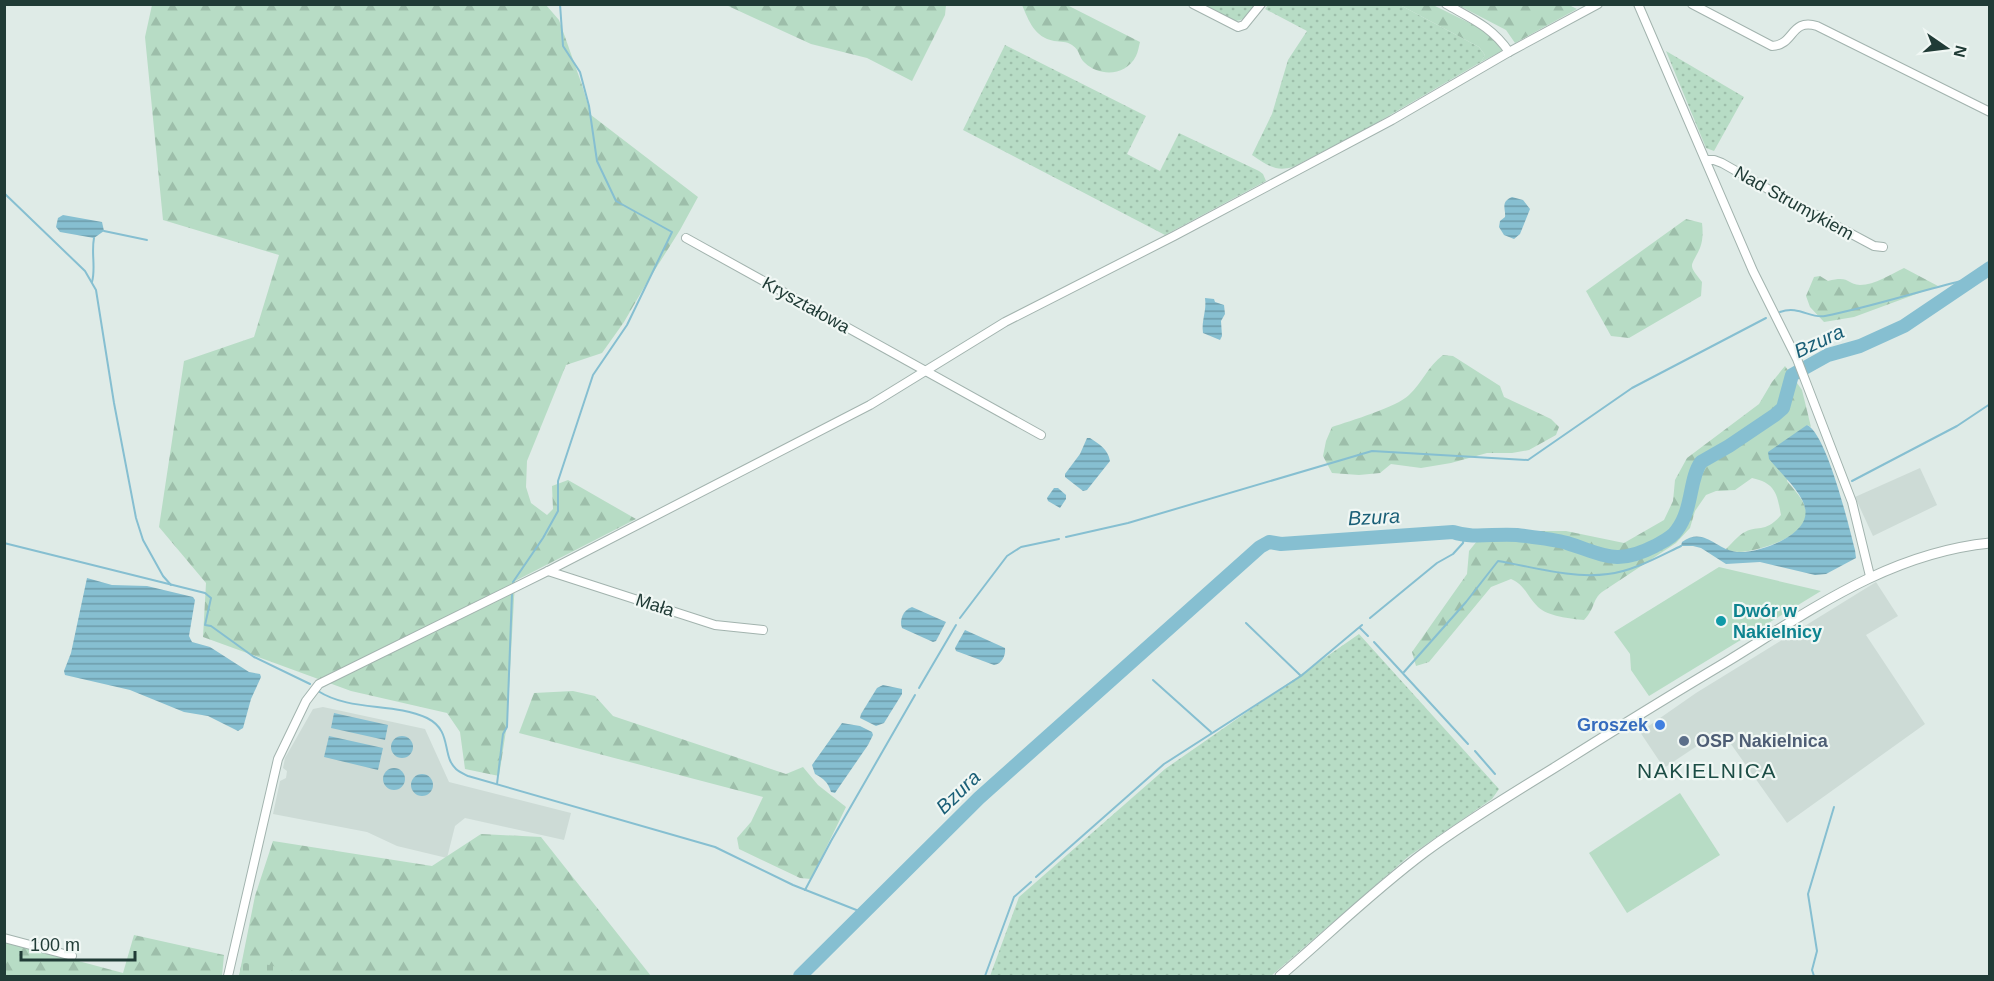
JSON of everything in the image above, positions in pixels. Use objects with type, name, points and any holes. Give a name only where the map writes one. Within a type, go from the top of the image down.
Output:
[{"type":"street","points":[[1192,4],[1238,27],[1245,25],[1261,4]]},
{"type":"street","points":[[1446,4],[1489,28],[1500,38],[1509,52]]},
{"type":"street","points":[[228,976],[276,766],[294,721],[319,684],[548,571],[870,405],[1005,322],[1174,236],[1392,120],[1509,52],[1598,4]]},
{"type":"street","points":[[1638,4],[1753,271],[1797,359],[1852,502],[1870,576]]},
{"type":"street","points":[[1692,4],[1772,46],[1779,46],[1786,42],[1796,28],[1803,24],[1817,26],[1989,112]]},
{"type":"street","name":"Nad Strumykiem","points":[[1706,160],[1722,163],[1874,246],[1883,247]]},
{"type":"street","name":"Kryształowa","points":[[686,238],[1041,435]]},
{"type":"street","points":[[1280,976],[1397,874],[1452,833],[1668,696],[1870,576],[1950,549],[1989,543]]},
{"type":"street","name":"Mała","points":[[548,571],[715,625],[764,630]]},
{"type":"street","points":[[4,938],[72,956]]},
{"type":"shaded area","points":[[1920,468],[1937,505],[1873,536],[1855,497]]},
{"type":"shaded area","points":[[1876,582],[1898,616],[1866,635],[1925,724],[1787,823],[1721,730],[1664,768],[1640,732],[1696,693]]},
{"type":"shaded area","points":[[323,707],[425,729],[449,782],[571,813],[564,840],[465,818],[455,826],[447,858],[397,846],[367,832],[273,814],[280,781],[286,778],[287,771],[283,768],[285,758],[313,709]]},
{"type":"green space","points":[[1567,4],[1577,9],[1515,43],[1506,30],[1458,5]]},
{"type":"green space","points":[[152,5],[546,5],[559,20],[591,115],[698,197],[624,322],[602,353],[566,365],[527,461],[526,487],[531,503],[547,515],[553,509],[552,486],[568,480],[636,519],[515,581],[507,724],[499,776],[465,769],[460,732],[447,713],[351,691],[203,637],[206,583],[159,527],[184,361],[254,337],[279,255],[163,220],[145,37]]},
{"type":"green space","points":[[726,5],[946,5],[945,15],[912,81],[867,58],[811,44]]},
{"type":"green space","points":[[1022,5],[1067,5],[1140,42],[1137,54],[1126,68],[1112,72],[1098,71],[1085,63],[1072,45],[1047,39],[1037,32]]},
{"type":"green space","points":[[1208,5],[1257,5],[1244,18],[1234,21],[1215,12],[1207,7]]},
{"type":"green space","points":[[1268,5],[1400,5],[1479,47],[1485,55],[1481,62],[1366,129],[1293,167],[1276,168],[1252,155],[1272,114],[1288,60],[1307,31],[1265,9]]},
{"type":"green space","points":[[1400,5],[1433,5],[1482,29],[1502,51],[1481,62],[1485,55],[1479,47]]},
{"type":"green space","points":[[1005,45],[1146,116],[1127,154],[1160,171],[1179,133],[1259,171],[1266,181],[1165,235],[963,130]]},
{"type":"green space","points":[[1666,51],[1744,97],[1714,151],[1706,148]]},
{"type":"green space","points":[[1686,219],[1702,223],[1702,242],[1692,265],[1702,282],[1701,296],[1629,338],[1611,336],[1586,291]]},
{"type":"green space","points":[[1904,268],[1938,286],[1854,317],[1824,322],[1810,307],[1806,296],[1814,277],[1820,276],[1828,281],[1844,279],[1866,285]]},
{"type":"green space","points":[[1443,355],[1453,356],[1500,386],[1504,397],[1551,419],[1559,427],[1556,435],[1529,450],[1512,453],[1487,453],[1421,468],[1391,464],[1380,473],[1359,475],[1332,473],[1323,456],[1332,427],[1403,400]]},
{"type":"green space","points":[[1785,366],[1802,390],[1811,427],[1807,425],[1787,481],[1801,499],[1806,512],[1805,521],[1791,535],[1758,549],[1739,552],[1725,550],[1743,533],[1766,527],[1781,515],[1774,490],[1766,483],[1752,478],[1735,490],[1716,491],[1706,495],[1695,511],[1690,528],[1676,543],[1602,592],[1584,620],[1547,613],[1534,603],[1520,584],[1511,579],[1491,587],[1429,662],[1416,666],[1412,652],[1467,574],[1469,551],[1485,531],[1566,531],[1624,543],[1664,520],[1673,501],[1675,480],[1687,458],[1759,404]]},
{"type":"green space","points":[[1719,567],[1821,591],[1649,696],[1631,670],[1630,654],[1614,632]]},
{"type":"green space","points":[[1359,634],[1499,789],[1492,799],[1409,856],[1271,976],[990,976],[1019,897],[1165,769]]},
{"type":"green space","points":[[573,691],[595,696],[613,716],[786,774],[803,767],[818,785],[846,807],[811,879],[800,878],[739,849],[737,838],[751,822],[763,797],[519,733],[534,693]]},
{"type":"green space","points":[[1680,793],[1720,855],[1627,913],[1589,853]]},
{"type":"green space","points":[[481,834],[541,837],[651,976],[239,976],[255,896],[273,841],[432,866]]},
{"type":"green space","points":[[134,935],[224,955],[222,976],[5,976],[4,941],[123,973]]},
{"type":"green space","points":[[243,959],[315,976],[239,976]]},
{"type":"water","points":[[1512,197],[1523,200],[1530,209],[1520,234],[1514,239],[1504,235],[1499,227],[1500,221],[1505,217],[1505,203]]},
{"type":"water","points":[[63,215],[102,222],[104,231],[94,238],[60,232],[56,227],[58,218]]},
{"type":"water","points":[[1205,298],[1214,299],[1215,302],[1224,305],[1225,314],[1221,321],[1220,340],[1203,333]]},
{"type":"water","points":[[1807,425],[1815,432],[1829,462],[1856,558],[1826,574],[1815,575],[1760,562],[1726,564],[1701,548],[1681,546],[1682,542],[1697,537],[1710,540],[1730,550],[1748,552],[1781,541],[1796,531],[1804,521],[1806,511],[1803,501],[1769,459],[1768,452]]},
{"type":"water","points":[[1087,438],[1103,447],[1110,461],[1087,490],[1083,491],[1065,477],[1065,474],[1080,454]]},
{"type":"water","points":[[1054,488],[1058,488],[1066,495],[1060,508],[1047,498]]},
{"type":"water","points":[[87,578],[112,585],[147,586],[193,597],[195,600],[189,636],[192,642],[210,647],[249,672],[260,674],[261,677],[251,699],[243,728],[238,731],[208,716],[184,712],[130,690],[65,675],[64,671],[71,653]]},
{"type":"water","points":[[912,607],[946,622],[936,641],[933,642],[902,628],[903,616],[906,610]]},
{"type":"water","points":[[965,630],[1005,648],[1001,661],[994,665],[956,651],[955,648]]},
{"type":"water","points":[[883,685],[902,689],[902,694],[884,723],[876,726],[860,718],[877,688]]},
{"type":"water","points":[[334,713],[388,725],[385,740],[331,728]]},
{"type":"water","points":[[842,723],[860,726],[872,732],[873,735],[835,793],[831,792],[825,781],[815,774],[812,765]]},
{"type":"water","points":[[329,736],[383,748],[378,770],[324,757]]},
{"type":"water","points":[[402,736],[410,739],[413,747],[410,755],[402,758],[394,755],[391,747],[394,739]]},
{"type":"water","points":[[394,768],[402,771],[405,779],[402,787],[394,790],[386,787],[383,779],[386,771]]},
{"type":"water","points":[[422,774],[430,777],[433,785],[430,793],[422,796],[414,793],[411,785],[414,777]]},
{"type":"waterway","points":[[513,582],[558,511],[558,481],[593,375],[627,325],[672,232],[616,201],[597,161],[589,106],[580,72],[563,46],[560,4]]},
{"type":"waterway","points":[[4,193],[85,271],[96,290],[136,518],[143,540],[163,576],[171,585]]},
{"type":"waterway","points":[[104,231],[147,240]]},
{"type":"waterway","points":[[92,282],[94,238]]},
{"type":"waterway","name":"Bzura","points":[[800,976],[979,798],[1260,547],[1269,542],[1281,544],[1453,532],[1469,535],[1517,535],[1549,539],[1620,557],[1642,552],[1667,540],[1677,530],[1686,513],[1694,477],[1701,462],[1729,446],[1783,408],[1792,375],[1828,355],[1860,346],[1904,326],[1990,268]]},
{"type":"waterway","points":[[1780,312],[1793,310],[1814,316],[1825,316],[1961,281],[1968,282]]},
{"type":"waterway","points":[[1066,537],[1128,523],[1372,451],[1528,460],[1632,388],[1766,318]]},
{"type":"waterway","points":[[1852,481],[1957,426],[1990,404]]},
{"type":"waterway","points":[[1370,618],[1437,563],[1453,554],[1463,543],[1464,536]]},
{"type":"waterway","points":[[960,618],[1007,556],[1021,547],[1059,539]]},
{"type":"waterway","points":[[4,543],[205,593],[211,598],[205,625],[211,626],[254,657],[310,684]]},
{"type":"waterway","points":[[1404,672],[1466,602],[1498,561],[1553,572],[1594,575],[1617,573],[1681,546]]},
{"type":"waterway","points":[[497,784],[503,734],[507,727],[512,594]]},
{"type":"waterway","points":[[1246,623],[1300,675]]},
{"type":"waterway","points":[[919,688],[956,625]]},
{"type":"waterway","points":[[1036,877],[1164,764],[1301,676],[1362,625]]},
{"type":"waterway","points":[[1360,628],[1368,636]]},
{"type":"waterway","points":[[1374,642],[1468,744]]},
{"type":"waterway","points":[[1153,680],[1211,732]]},
{"type":"waterway","points":[[318,691],[344,702],[400,710],[427,718],[435,723],[444,736],[452,763],[457,770],[468,776],[715,847],[793,885],[864,913]]},
{"type":"waterway","points":[[805,890],[915,695]]},
{"type":"waterway","points":[[1475,751],[1495,774]]},
{"type":"waterway","points":[[1814,976],[1812,970],[1817,951],[1808,894],[1834,807]]},
{"type":"waterway","points":[[985,976],[1014,897],[1031,882]]},
{"type":"place","name":"Dwór w Nakielnicy","points":[[1721,621]]},
{"type":"place","name":"Groszek","points":[[1660,725]]},
{"type":"place","name":"OSP Nakielnica","points":[[1684,741]]},
{"type":"district","name":"NAKIELNICA","points":[[1707,771]]}]
